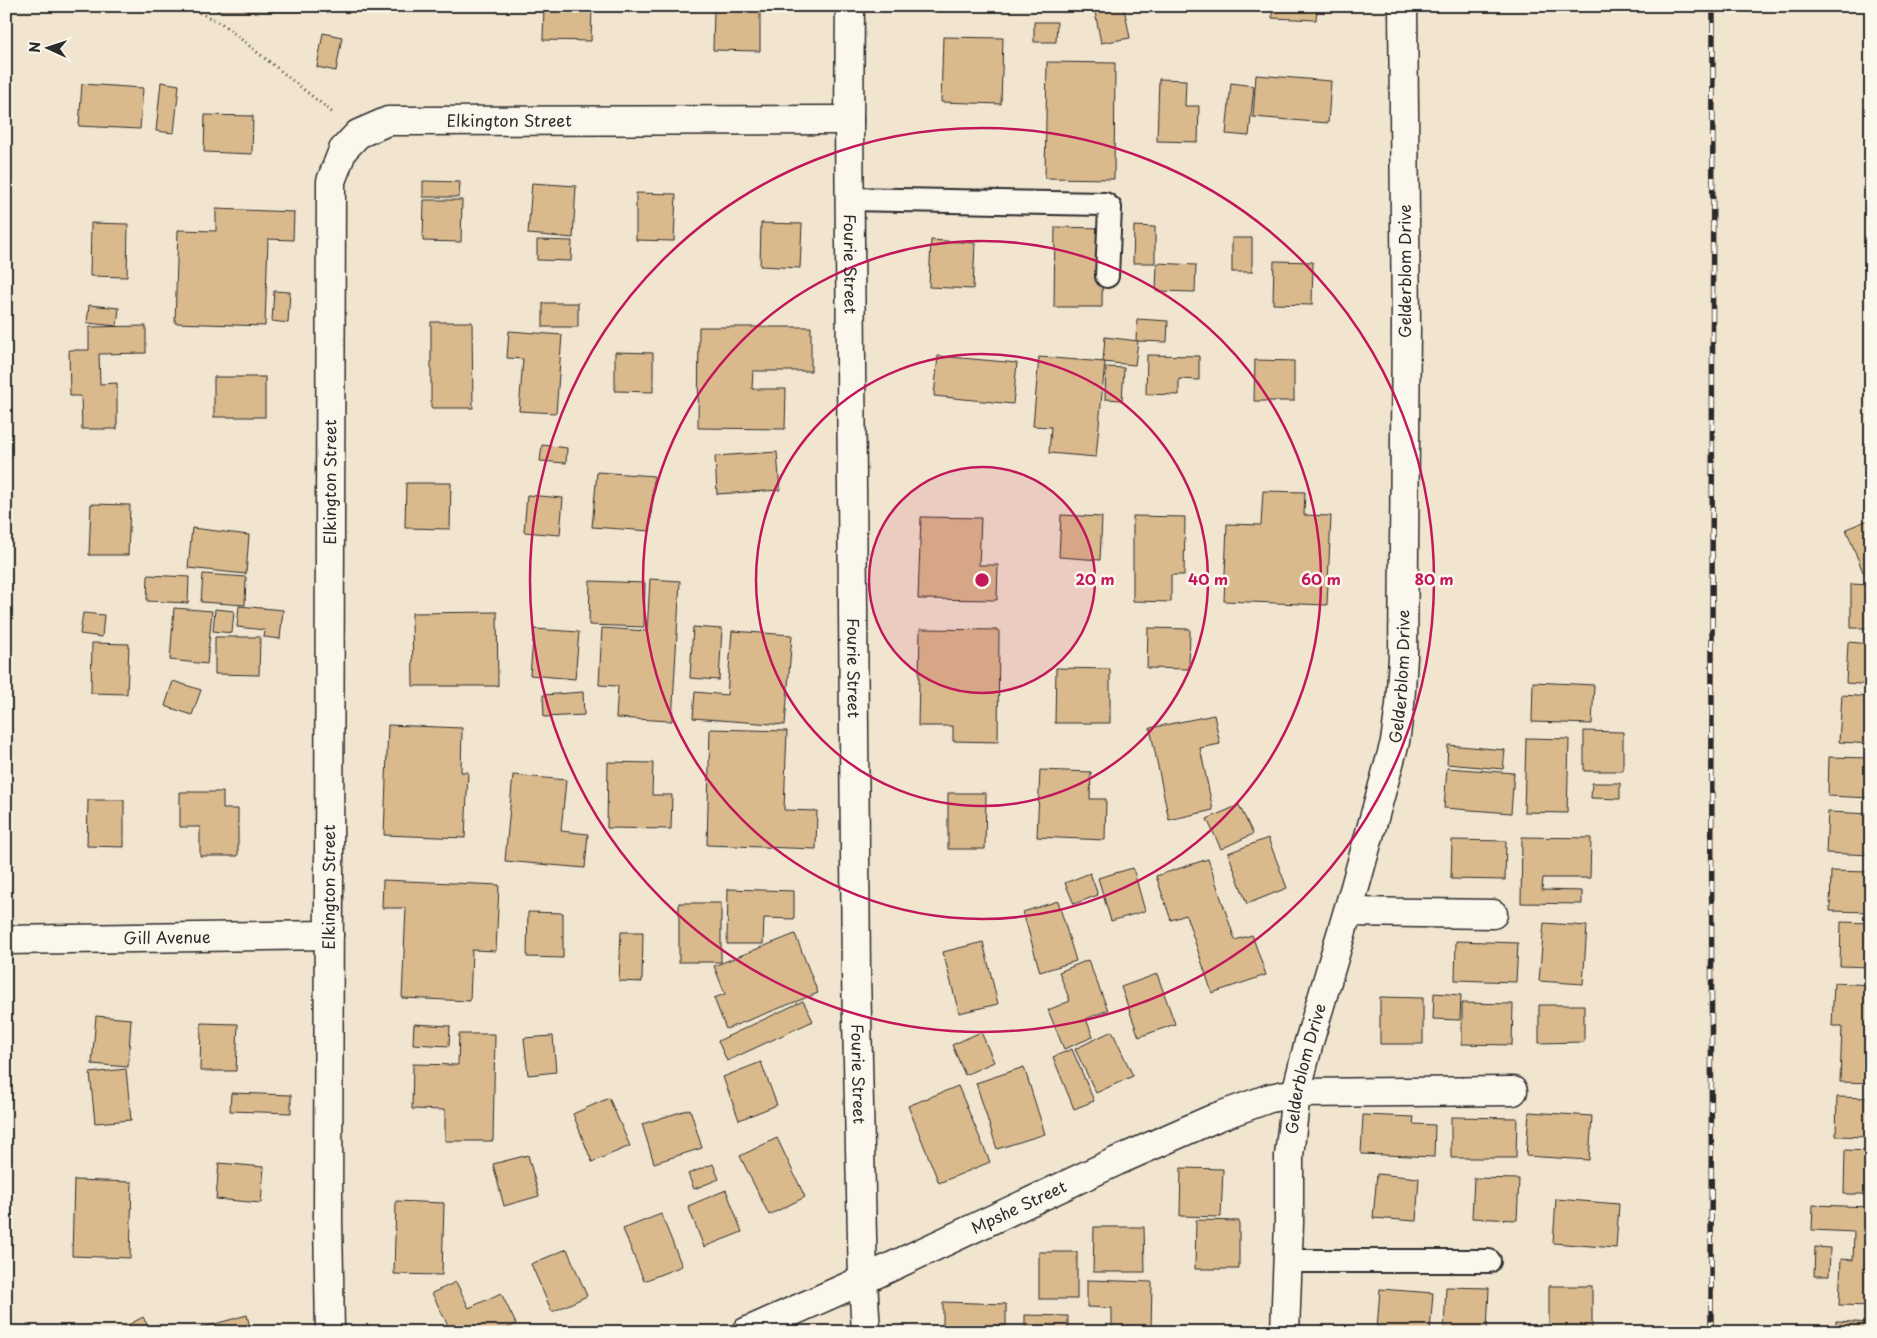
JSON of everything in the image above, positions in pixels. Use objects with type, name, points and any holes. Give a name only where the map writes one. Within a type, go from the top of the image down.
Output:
[{"type":"street","name":"Fourie Street","points":[[850,6],[849,120],[856,964],[863,1280],[866,1332]]},
{"type":"street","name":"Gelderblom Drive","points":[[1285,1332],[1289,1156],[1296,1093],[1395,742],[1400,705],[1403,657],[1406,327],[1403,6]]},
{"type":"street","name":"Elkington Street","points":[[330,1332],[328,1219],[331,181],[343,150],[358,134],[388,121],[849,120]]},
{"type":"street","points":[[1348,912],[1493,914]]},
{"type":"street","name":"Gill Avenue","points":[[6,940],[329,935]]},
{"type":"street","name":"Mpshe Street","points":[[746,1332],[863,1280],[1117,1160],[1217,1117],[1270,1098],[1296,1093],[1513,1091]]},
{"type":"lane","points":[[850,199],[1105,204],[1110,208],[1107,276]]},
{"type":"lane","points":[[1287,1261],[1489,1261]]},
{"type":"path","points":[[186,6],[221,23],[358,134]]},
{"type":"building","points":[[217,6],[335,6],[335,11],[217,11]]},
{"type":"building","points":[[472,6],[501,6],[501,9],[472,9]]},
{"type":"building","points":[[544,6],[592,6],[591,41],[543,40]]},
{"type":"building","points":[[931,6],[973,6],[973,9],[931,9]]},
{"type":"building","points":[[1078,6],[1106,6],[1106,9]]},
{"type":"building","points":[[1142,6],[1198,6],[1198,8]]},
{"type":"building","points":[[1273,6],[1317,6],[1316,20],[1272,18]]},
{"type":"building","points":[[1124,8],[1130,38],[1101,43],[1095,12]]},
{"type":"building","points":[[714,9],[760,9],[760,51],[713,50]]},
{"type":"building","points":[[1034,22],[1057,22],[1056,42],[1034,42]]},
{"type":"building","points":[[323,33],[342,37],[336,71],[317,67]]},
{"type":"building","points":[[943,37],[1003,38],[1001,104],[941,102]]},
{"type":"building","points":[[1047,62],[1115,63],[1114,179],[1045,178]]},
{"type":"building","points":[[1256,75],[1331,81],[1328,123],[1253,117]]},
{"type":"building","points":[[1159,79],[1186,80],[1185,106],[1199,106],[1198,142],[1157,141]]},
{"type":"building","points":[[161,82],[179,85],[174,133],[156,131]]},
{"type":"building","points":[[1231,83],[1254,86],[1249,136],[1226,134]]},
{"type":"building","points":[[82,84],[143,88],[140,129],[79,126]]},
{"type":"building","points":[[205,115],[253,116],[252,154],[204,152]]},
{"type":"building","points":[[423,181],[460,182],[459,197],[423,197]]},
{"type":"building","points":[[532,183],[576,186],[573,238],[528,234]]},
{"type":"building","points":[[636,193],[676,194],[674,241],[636,240]]},
{"type":"building","points":[[424,200],[462,200],[461,242],[423,241]]},
{"type":"building","points":[[216,209],[294,212],[293,240],[268,239],[265,326],[175,323],[178,230],[216,231]]},
{"type":"building","points":[[91,223],[128,224],[127,277],[90,276]]},
{"type":"building","points":[[761,223],[802,224],[800,268],[760,266]]},
{"type":"building","points":[[1134,226],[1155,227],[1155,263],[1133,263]]},
{"type":"building","points":[[1055,227],[1103,228],[1102,307],[1054,307]]},
{"type":"building","points":[[1232,238],[1252,238],[1252,272],[1232,272]]},
{"type":"building","points":[[537,240],[572,241],[571,261],[537,260]]},
{"type":"building","points":[[931,240],[975,243],[973,289],[929,287]]},
{"type":"building","points":[[1274,261],[1313,262],[1312,305],[1273,304]]},
{"type":"building","points":[[1157,263],[1196,265],[1195,292],[1156,291]]},
{"type":"building","points":[[274,291],[290,292],[288,323],[272,321]]},
{"type":"building","points":[[543,303],[578,303],[578,327],[543,327]]},
{"type":"building","points":[[89,305],[119,308],[117,326],[87,323]]},
{"type":"building","points":[[1137,319],[1168,321],[1167,342],[1136,341]]},
{"type":"building","points":[[431,322],[472,322],[473,408],[431,408]]},
{"type":"building","points":[[146,326],[146,353],[99,354],[100,384],[117,383],[117,429],[82,429],[81,396],[70,396],[69,350],[89,350],[89,327]]},
{"type":"building","points":[[699,327],[811,327],[811,371],[753,371],[752,389],[786,389],[785,429],[698,428]]},
{"type":"building","points":[[509,331],[562,335],[556,413],[519,411],[523,359],[507,358]]},
{"type":"building","points":[[1105,337],[1138,341],[1135,365],[1103,362]]},
{"type":"building","points":[[615,352],[653,353],[653,392],[615,391]]},
{"type":"building","points":[[1147,355],[1199,356],[1199,380],[1179,379],[1179,395],[1146,394]]},
{"type":"building","points":[[938,356],[1017,363],[1013,404],[934,396]]},
{"type":"building","points":[[1039,357],[1105,362],[1096,457],[1049,453],[1051,427],[1033,426]]},
{"type":"building","points":[[1255,360],[1294,361],[1294,401],[1254,401]]},
{"type":"building","points":[[1106,367],[1124,368],[1122,400],[1105,399]]},
{"type":"building","points":[[214,377],[265,377],[265,417],[214,417]]},
{"type":"building","points":[[542,445],[567,448],[566,463],[540,461]]},
{"type":"building","points":[[777,452],[780,490],[717,494],[715,456]]},
{"type":"building","points":[[597,472],[654,476],[650,531],[592,527]]},
{"type":"building","points":[[406,483],[451,483],[450,529],[405,528]]},
{"type":"building","points":[[1263,491],[1305,492],[1304,515],[1331,516],[1327,605],[1224,601],[1227,524],[1261,525]]},
{"type":"building","points":[[527,495],[563,498],[560,535],[524,532]]},
{"type":"building","points":[[91,504],[130,505],[128,555],[89,555]]},
{"type":"building","points":[[1061,515],[1102,517],[1100,560],[1059,557]]},
{"type":"building","points":[[1133,516],[1185,517],[1184,575],[1171,575],[1171,602],[1133,601]]},
{"type":"building","points":[[921,517],[981,518],[979,565],[998,565],[997,600],[918,599]]},
{"type":"building","points":[[1871,519],[1871,569],[1863,572],[1846,529]]},
{"type":"building","points":[[192,528],[249,535],[246,574],[188,568]]},
{"type":"building","points":[[203,574],[246,577],[245,605],[201,602]]},
{"type":"building","points":[[148,575],[189,577],[188,603],[147,601]]},
{"type":"building","points":[[650,579],[680,581],[672,721],[616,718],[618,686],[599,685],[602,628],[647,631]]},
{"type":"building","points":[[590,581],[645,583],[644,627],[589,625]]},
{"type":"building","points":[[1851,584],[1871,585],[1871,628],[1851,628]]},
{"type":"building","points":[[239,606],[283,610],[280,639],[264,637],[265,630],[237,627]]},
{"type":"building","points":[[174,608],[212,611],[207,664],[170,660]]},
{"type":"building","points":[[215,609],[234,611],[232,633],[213,631]]},
{"type":"building","points":[[497,612],[498,686],[413,686],[412,613]]},
{"type":"building","points":[[83,613],[104,615],[102,637],[80,634]]},
{"type":"building","points":[[693,627],[722,629],[719,680],[690,678]]},
{"type":"building","points":[[1148,628],[1190,629],[1189,669],[1147,668]]},
{"type":"building","points":[[534,629],[579,632],[575,679],[530,675]]},
{"type":"building","points":[[920,629],[999,630],[998,742],[953,741],[953,726],[918,726]]},
{"type":"building","points":[[732,631],[792,635],[785,725],[693,718],[695,692],[727,695]]},
{"type":"building","points":[[215,637],[260,637],[259,675],[215,674]]},
{"type":"building","points":[[1848,642],[1871,644],[1871,685],[1846,683]]},
{"type":"building","points":[[92,643],[129,644],[127,694],[91,693]]},
{"type":"building","points":[[1056,668],[1110,669],[1110,723],[1055,723]]},
{"type":"building","points":[[173,681],[201,690],[192,715],[165,706]]},
{"type":"building","points":[[1533,682],[1594,685],[1592,724],[1532,722]]},
{"type":"building","points":[[583,692],[584,715],[544,717],[543,695]]},
{"type":"building","points":[[1842,695],[1871,697],[1871,744],[1839,742]]},
{"type":"building","points":[[1214,715],[1220,744],[1200,748],[1213,810],[1169,820],[1150,728]]},
{"type":"building","points":[[388,725],[462,728],[461,772],[468,772],[465,838],[384,835]]},
{"type":"building","points":[[710,729],[787,731],[784,810],[817,811],[816,849],[707,845]]},
{"type":"building","points":[[1584,731],[1623,732],[1623,771],[1584,771]]},
{"type":"building","points":[[1526,738],[1569,739],[1567,813],[1524,812]]},
{"type":"building","points":[[1448,745],[1505,750],[1503,769],[1447,764]]},
{"type":"building","points":[[1829,757],[1871,758],[1871,798],[1828,796]]},
{"type":"building","points":[[608,762],[653,763],[652,795],[672,795],[671,829],[607,828]]},
{"type":"building","points":[[1447,768],[1514,773],[1511,813],[1444,808]]},
{"type":"building","points":[[1040,770],[1091,772],[1090,799],[1106,799],[1105,840],[1037,837]]},
{"type":"building","points":[[513,775],[566,780],[561,831],[588,834],[585,868],[505,861]]},
{"type":"building","points":[[1592,783],[1620,783],[1620,799],[1591,798]]},
{"type":"building","points":[[180,792],[223,792],[223,809],[238,809],[238,856],[200,856],[200,827],[180,827]]},
{"type":"building","points":[[948,793],[986,793],[985,849],[948,849]]},
{"type":"building","points":[[88,800],[124,800],[124,847],[87,846]]},
{"type":"building","points":[[1239,805],[1253,834],[1221,849],[1207,819]]},
{"type":"building","points":[[1828,812],[1871,814],[1871,855],[1826,853]]},
{"type":"building","points":[[1522,837],[1591,838],[1590,878],[1543,878],[1542,890],[1582,891],[1582,904],[1521,903]]},
{"type":"building","points":[[1268,838],[1287,888],[1247,904],[1228,853]]},
{"type":"building","points":[[1452,840],[1506,841],[1505,880],[1451,879]]},
{"type":"building","points":[[1208,859],[1235,940],[1252,935],[1266,975],[1212,993],[1186,915],[1171,920],[1156,876]]},
{"type":"building","points":[[1133,868],[1145,911],[1111,921],[1098,878]]},
{"type":"building","points":[[1831,871],[1871,872],[1871,912],[1830,911]]},
{"type":"building","points":[[1090,873],[1098,895],[1074,904],[1065,883]]},
{"type":"building","points":[[383,880],[499,885],[496,951],[472,950],[470,1001],[402,998],[406,908],[382,908]]},
{"type":"building","points":[[728,889],[794,891],[794,919],[764,918],[763,944],[727,944]]},
{"type":"building","points":[[1058,901],[1076,961],[1040,972],[1023,912]]},
{"type":"building","points":[[679,903],[721,903],[721,962],[679,962]]},
{"type":"building","points":[[528,912],[563,913],[563,958],[527,957]]},
{"type":"building","points":[[1841,922],[1871,923],[1871,967],[1840,966]]},
{"type":"building","points":[[1544,923],[1587,926],[1583,984],[1539,981]]},
{"type":"building","points":[[621,932],[643,932],[642,982],[619,981]]},
{"type":"building","points":[[795,934],[818,993],[726,1029],[714,998],[725,994],[714,966]]},
{"type":"building","points":[[1456,941],[1518,943],[1516,982],[1455,980]]},
{"type":"building","points":[[983,942],[998,1004],[959,1013],[943,952]]},
{"type":"building","points":[[1088,960],[1108,1010],[1086,1019],[1093,1037],[1064,1049],[1048,1010],[1070,1001],[1059,972]]},
{"type":"building","points":[[1157,974],[1175,1024],[1139,1037],[1121,987]]},
{"type":"building","points":[[1834,983],[1871,985],[1871,1083],[1840,1082],[1842,1026],[1832,1026]]},
{"type":"building","points":[[1434,993],[1461,995],[1460,1020],[1433,1019]]},
{"type":"building","points":[[1380,997],[1423,998],[1423,1044],[1380,1044]]},
{"type":"building","points":[[803,1001],[813,1021],[727,1061],[718,1041]]},
{"type":"building","points":[[1462,1003],[1513,1004],[1512,1045],[1462,1044]]},
{"type":"building","points":[[1539,1005],[1584,1005],[1584,1042],[1539,1043]]},
{"type":"building","points":[[96,1016],[131,1019],[128,1067],[92,1064]]},
{"type":"building","points":[[201,1023],[238,1024],[236,1071],[200,1071]]},
{"type":"building","points":[[414,1024],[450,1026],[449,1046],[413,1044]]},
{"type":"building","points":[[1112,1031],[1133,1076],[1096,1093],[1075,1049]]},
{"type":"building","points":[[981,1032],[994,1062],[965,1075],[952,1045]]},
{"type":"building","points":[[459,1034],[495,1034],[493,1141],[445,1141],[445,1110],[412,1109],[413,1064],[458,1065]]},
{"type":"building","points":[[553,1036],[556,1072],[528,1075],[524,1038]]},
{"type":"building","points":[[1072,1049],[1094,1101],[1074,1109],[1053,1057]]},
{"type":"building","points":[[761,1062],[777,1105],[739,1120],[723,1077]]},
{"type":"building","points":[[1024,1067],[1045,1134],[997,1149],[976,1083]]},
{"type":"building","points":[[126,1069],[131,1120],[95,1123],[90,1073]]},
{"type":"building","points":[[958,1086],[990,1162],[939,1183],[908,1106]]},
{"type":"building","points":[[231,1093],[291,1095],[291,1113],[230,1111]]},
{"type":"building","points":[[1837,1097],[1871,1098],[1871,1137],[1836,1136]]},
{"type":"building","points":[[609,1098],[630,1146],[592,1162],[573,1114]]},
{"type":"building","points":[[690,1109],[702,1148],[654,1163],[642,1124]]},
{"type":"building","points":[[1529,1112],[1592,1116],[1589,1160],[1526,1156]]},
{"type":"building","points":[[1363,1115],[1414,1117],[1413,1124],[1435,1125],[1434,1157],[1361,1154]]},
{"type":"building","points":[[1451,1117],[1517,1118],[1516,1158],[1451,1158]]},
{"type":"building","points":[[777,1138],[805,1197],[769,1215],[740,1156]]},
{"type":"building","points":[[1845,1150],[1871,1151],[1871,1194],[1844,1194]]},
{"type":"building","points":[[528,1155],[539,1196],[504,1206],[493,1164]]},
{"type":"building","points":[[219,1163],[264,1167],[261,1203],[216,1199]]},
{"type":"building","points":[[713,1164],[719,1179],[694,1189],[688,1174]]},
{"type":"building","points":[[1181,1168],[1223,1169],[1221,1217],[1180,1216]]},
{"type":"building","points":[[1377,1174],[1419,1178],[1416,1221],[1373,1218]]},
{"type":"building","points":[[1474,1178],[1519,1179],[1517,1220],[1472,1218]]},
{"type":"building","points":[[74,1180],[132,1182],[130,1258],[72,1256]]},
{"type":"building","points":[[726,1190],[742,1232],[704,1247],[688,1206]]},
{"type":"building","points":[[1556,1199],[1619,1204],[1616,1248],[1553,1243]]},
{"type":"building","points":[[396,1201],[444,1203],[442,1275],[394,1274]]},
{"type":"building","points":[[1813,1205],[1871,1207],[1871,1306],[1839,1305],[1841,1259],[1853,1260],[1854,1232],[1812,1230]]},
{"type":"building","points":[[661,1214],[682,1266],[644,1281],[623,1229]]},
{"type":"building","points":[[1196,1220],[1239,1221],[1239,1269],[1195,1269]]},
{"type":"building","points":[[1094,1227],[1144,1227],[1145,1272],[1093,1272]]},
{"type":"building","points":[[1815,1247],[1830,1248],[1829,1276],[1814,1276]]},
{"type":"building","points":[[567,1249],[587,1296],[552,1312],[531,1264]]},
{"type":"building","points":[[1039,1252],[1077,1252],[1077,1299],[1039,1299]]},
{"type":"building","points":[[1087,1280],[1152,1282],[1151,1332],[1112,1332],[1112,1308],[1087,1307]]},
{"type":"building","points":[[456,1282],[469,1308],[501,1293],[516,1324],[500,1332],[451,1332],[432,1293]]},
{"type":"building","points":[[1549,1286],[1592,1286],[1592,1332],[1549,1332]]},
{"type":"building","points":[[1446,1287],[1489,1288],[1487,1331],[1444,1330]]},
{"type":"building","points":[[1380,1289],[1433,1293],[1430,1332],[1377,1330]]},
{"type":"building","points":[[943,1302],[1006,1304],[1006,1326],[977,1326],[977,1332],[943,1332]]},
{"type":"building","points":[[247,1315],[251,1332],[197,1332],[197,1329]]},
{"type":"building","points":[[1025,1315],[1068,1316],[1068,1332],[1025,1332]]},
{"type":"building","points":[[143,1317],[151,1332],[115,1332]]},
{"type":"building","points":[[1836,1321],[1871,1323],[1871,1332],[1836,1332]]},
{"type":"railway","points":[[1711,1332],[1713,6]]}]
